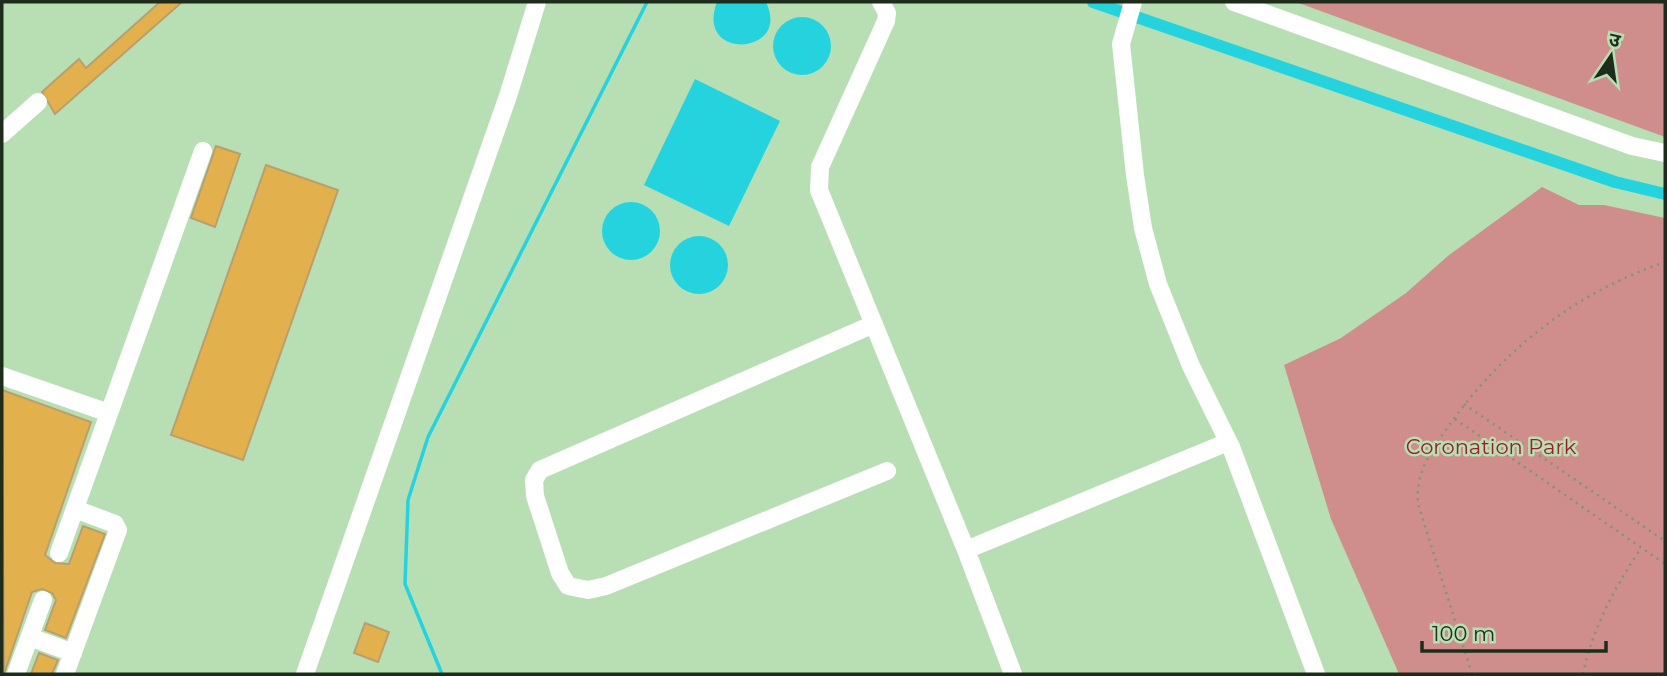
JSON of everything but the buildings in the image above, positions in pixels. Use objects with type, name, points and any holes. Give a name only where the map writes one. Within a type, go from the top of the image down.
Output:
[{"type":"street","points":[[305,674],[508,96],[537,2]]},
{"type":"street","points":[[881,2],[887,13],[886,21],[817,177],[819,190],[966,550],[1013,674]]},
{"type":"street","points":[[1133,2],[1121,44],[1135,174],[1157,284],[1191,366],[1228,442],[1316,674]]},
{"type":"street","points":[[1234,2],[1632,146],[1665,153]]},
{"type":"street","points":[[2,134],[38,102]]},
{"type":"street","points":[[59,553],[203,151]]},
{"type":"street","points":[[874,324],[540,470],[533,486],[560,573],[568,586],[588,590],[606,586],[887,471]]},
{"type":"street","points":[[2,376],[109,413]]},
{"type":"street","points":[[966,550],[1228,442]]},
{"type":"street","points":[[65,674],[118,530],[115,524],[75,509]]},
{"type":"street","points":[[16,674],[43,600]]},
{"type":"street","points":[[30,636],[73,653]]},
{"type":"path","points":[[1472,674],[1417,491],[1421,469],[1464,404],[1490,372],[1528,337],[1618,279],[1665,261]]},
{"type":"path","points":[[1464,404],[1665,541]]},
{"type":"path","points":[[1454,418],[1665,564]]},
{"type":"path","points":[[1583,674],[1590,639],[1606,605],[1642,548]]},
{"type":"green space","points":[[1296,2],[1665,2],[1665,137]]},
{"type":"green space","name":"Coronation Park","points":[[1542,187],[1579,205],[1604,205],[1665,218],[1665,674],[1399,674],[1331,519],[1284,365],[1341,338],[1406,293],[1449,255]]},
{"type":"water","points":[[717,2],[766,2],[770,20],[766,33],[756,41],[743,44],[729,42],[719,34],[714,21]]},
{"type":"water","points":[[802,17],[818,22],[826,30],[831,46],[826,62],[818,70],[802,75],[786,70],[778,62],[773,46],[778,30],[786,22]]},
{"type":"water","points":[[695,79],[780,121],[729,226],[644,185]]},
{"type":"water","points":[[631,202],[647,207],[655,215],[660,231],[655,247],[647,255],[631,260],[615,255],[607,247],[602,231],[607,215],[615,207]]},
{"type":"water","points":[[699,236],[715,241],[723,249],[728,265],[723,281],[715,289],[699,294],[683,289],[675,281],[670,265],[675,249],[683,241]]},
{"type":"waterway","points":[[442,674],[405,584],[408,500],[428,437],[647,2]]},
{"type":"waterway","points":[[1093,2],[1615,182],[1665,194]]}]
